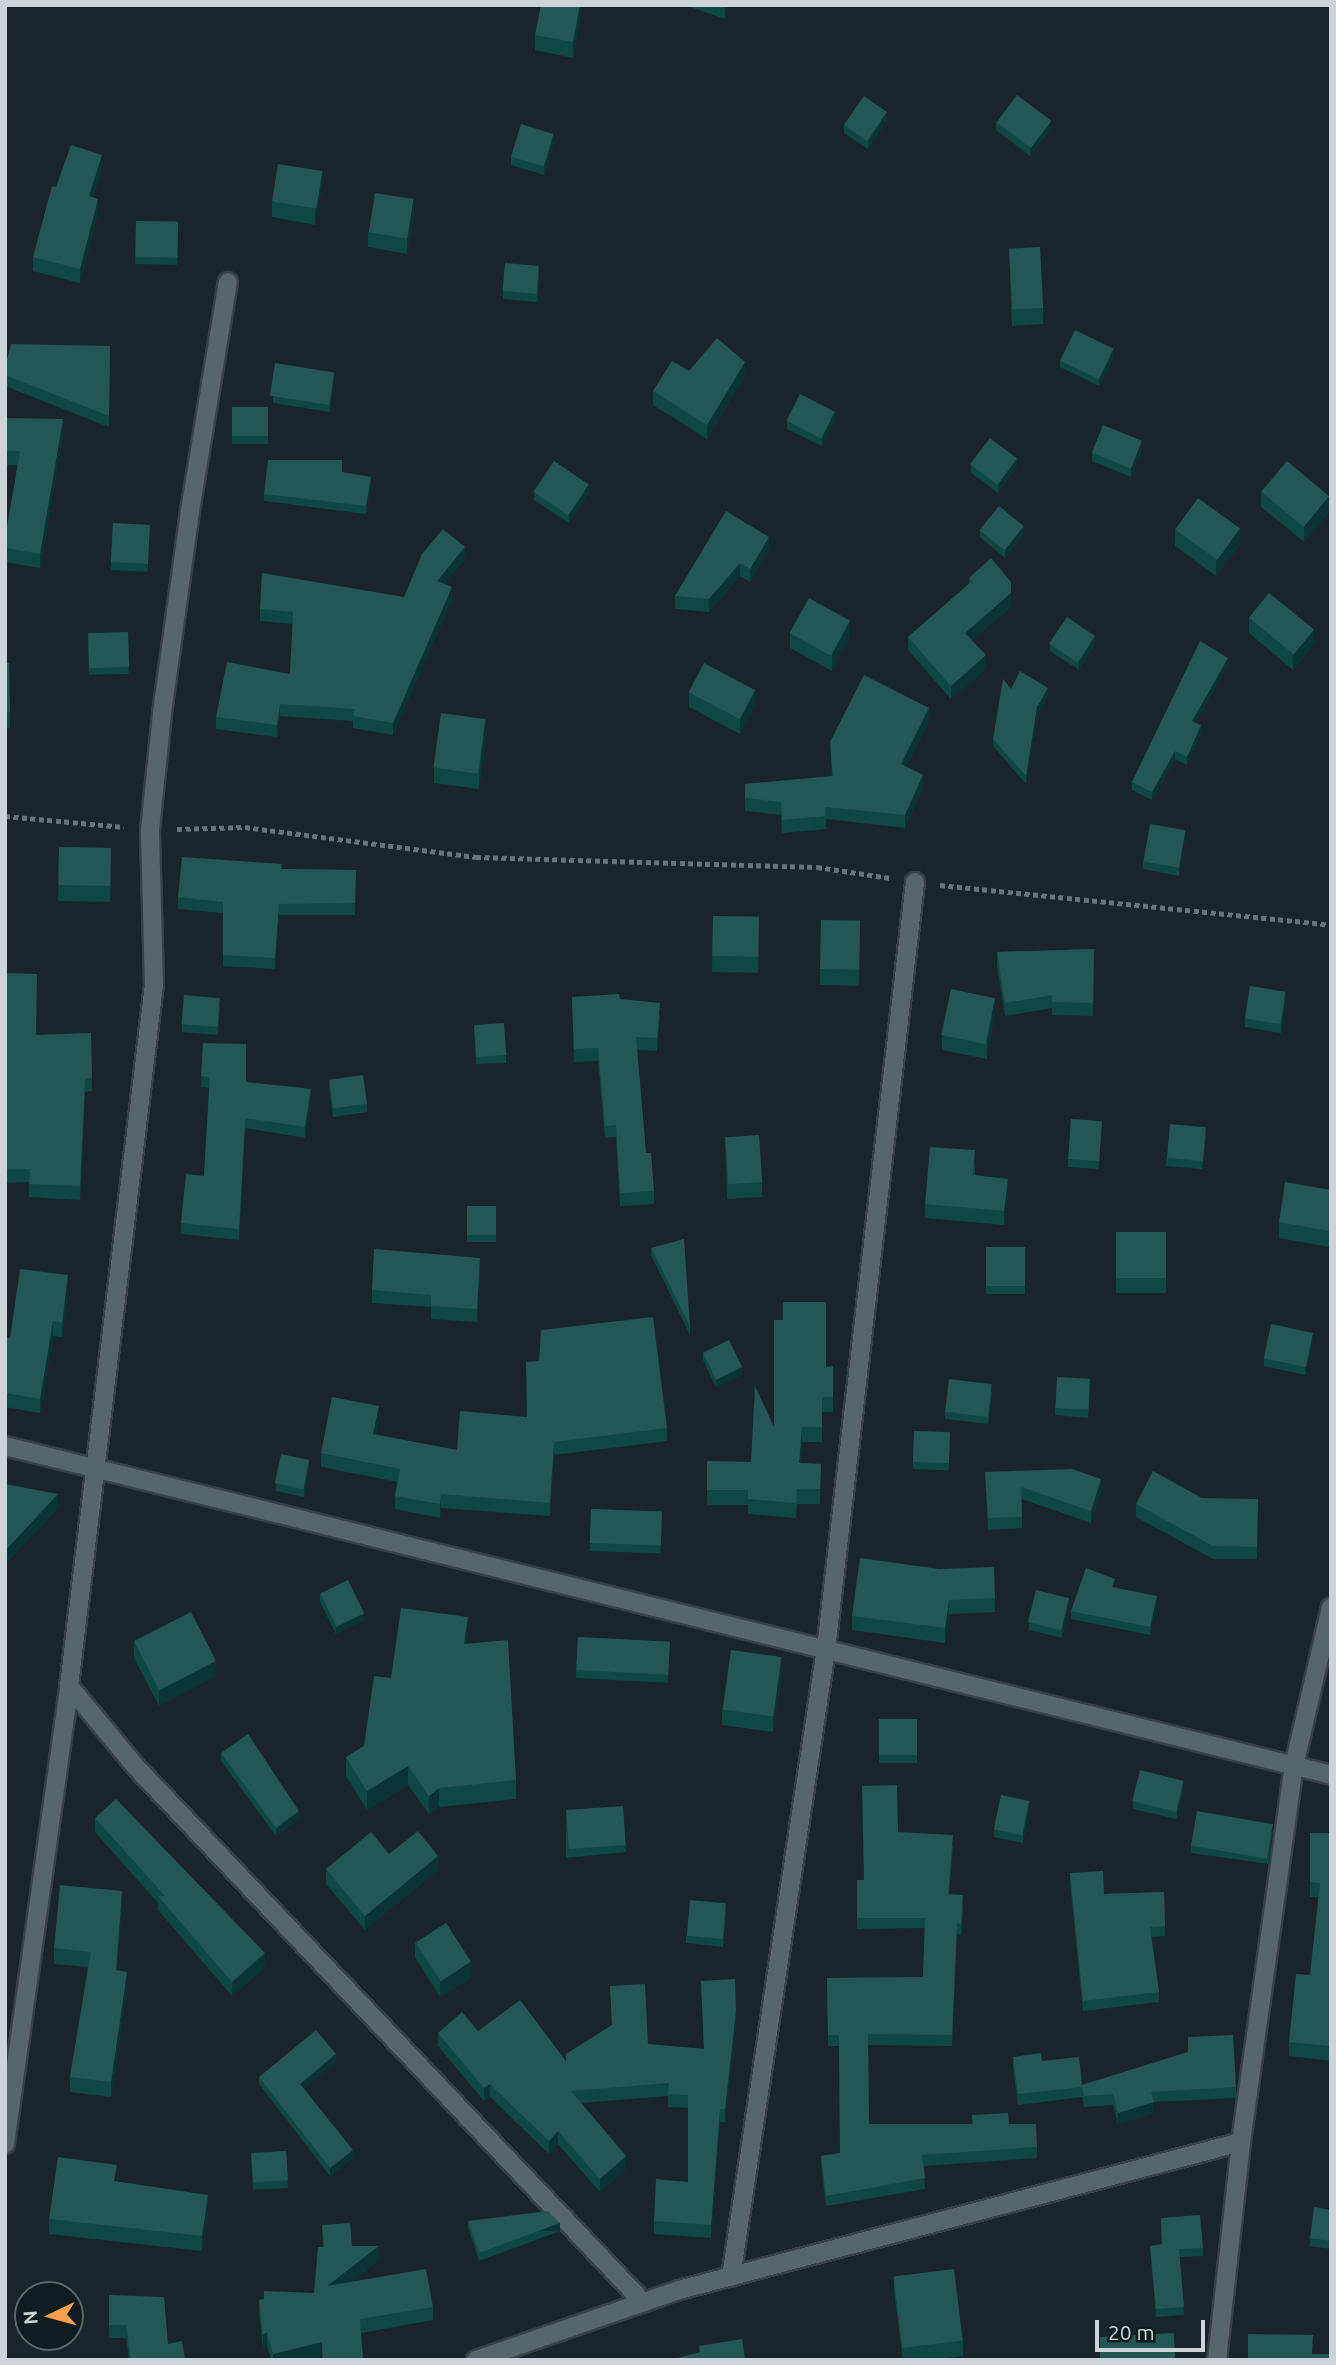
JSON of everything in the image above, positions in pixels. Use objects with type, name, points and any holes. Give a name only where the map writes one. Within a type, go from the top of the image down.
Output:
[{"type":"street","points":[[5,2144],[69,1686],[153,985],[150,830],[188,524],[228,282]]},
{"type":"street","points":[[731,2277],[826,1649],[915,882]]},
{"type":"street","points":[[5,1446],[1331,1775]]},
{"type":"street","points":[[1217,2360],[1241,2142],[1294,1766],[1331,1607]]},
{"type":"street","points":[[69,1686],[136,1767],[644,2302]]},
{"type":"street","points":[[476,2360],[644,2302],[731,2277],[1241,2142]]},
{"type":"path","points":[[5,816],[150,830],[245,827],[476,857],[817,867],[915,882],[1331,925]]},
{"type":"building","points":[[541,5],[580,5],[573,42],[535,35]]},
{"type":"building","points":[[1017,95],[1051,121],[1031,148],[997,122]]},
{"type":"building","points":[[864,96],[887,112],[867,141],[844,125]]},
{"type":"building","points":[[521,124],[554,134],[544,166],[511,157]]},
{"type":"building","points":[[71,145],[102,155],[89,196],[98,199],[80,269],[33,257],[52,186],[56,187]]},
{"type":"building","points":[[278,164],[322,171],[317,209],[272,202]]},
{"type":"building","points":[[375,193],[414,199],[407,239],[369,233]]},
{"type":"building","points":[[136,221],[178,222],[177,258],[135,257]]},
{"type":"building","points":[[1040,247],[1043,308],[1012,310],[1009,249]]},
{"type":"building","points":[[505,263],[539,266],[536,294],[503,291]]},
{"type":"building","points":[[1075,330],[1114,349],[1099,379],[1060,361]]},
{"type":"building","points":[[717,338],[745,362],[707,425],[653,391],[672,361],[689,371]]},
{"type":"building","points":[[11,344],[110,346],[109,416],[5,375]]},
{"type":"building","points":[[275,363],[334,372],[329,405],[270,396]]},
{"type":"building","points":[[800,394],[835,412],[821,438],[786,421]]},
{"type":"building","points":[[232,407],[268,407],[268,436],[232,436]]},
{"type":"building","points":[[5,418],[63,419],[40,554],[5,548],[20,451],[5,451]]},
{"type":"building","points":[[1103,425],[1142,441],[1131,469],[1092,453]]},
{"type":"building","points":[[990,438],[1017,458],[997,485],[970,464]]},
{"type":"building","points":[[268,460],[342,460],[342,472],[371,477],[366,506],[264,494]]},
{"type":"building","points":[[554,461],[589,484],[568,515],[533,492]]},
{"type":"building","points":[[1287,461],[1329,496],[1303,527],[1261,492]]},
{"type":"building","points":[[1198,498],[1240,529],[1217,560],[1175,530]]},
{"type":"building","points":[[999,506],[1024,526],[1004,550],[979,530]]},
{"type":"building","points":[[726,511],[769,537],[750,569],[740,563],[709,599],[675,596]]},
{"type":"building","points":[[113,523],[150,525],[148,564],[111,562]]},
{"type":"building","points":[[443,529],[465,547],[437,581],[452,587],[393,723],[353,716],[355,709],[280,704],[277,725],[216,717],[227,662],[290,674],[293,612],[260,609],[262,573],[404,597],[422,554]]},
{"type":"building","points":[[991,558],[1011,582],[1011,593],[965,633],[986,655],[951,686],[908,637],[972,581],[969,578]]},
{"type":"building","points":[[1269,593],[1314,630],[1294,654],[1249,618]]},
{"type":"building","points":[[809,598],[850,621],[831,656],[790,633]]},
{"type":"building","points":[[1067,617],[1095,636],[1077,663],[1049,644]]},
{"type":"building","points":[[128,632],[129,667],[89,668],[88,633]]},
{"type":"building","points":[[1200,641],[1228,658],[1192,721],[1201,725],[1187,757],[1175,751],[1152,792],[1132,782]]},
{"type":"building","points":[[5,663],[9,663],[10,712],[5,713]]},
{"type":"building","points":[[704,663],[755,690],[740,719],[689,692]]},
{"type":"building","points":[[1020,671],[1048,688],[1037,707],[1026,776],[993,739],[1003,679],[1011,689]]},
{"type":"building","points":[[864,675],[929,708],[901,764],[923,775],[905,815],[825,807],[826,816],[782,820],[781,802],[745,798],[745,784],[833,776],[830,742]]},
{"type":"building","points":[[441,713],[486,719],[478,774],[433,767]]},
{"type":"building","points":[[1150,824],[1185,830],[1179,868],[1143,861]]},
{"type":"building","points":[[59,847],[111,848],[110,886],[58,885]]},
{"type":"building","points":[[182,857],[282,864],[281,869],[356,870],[355,903],[279,904],[275,958],[223,955],[223,902],[178,897]]},
{"type":"building","points":[[713,916],[759,917],[758,957],[712,956]]},
{"type":"building","points":[[821,920],[860,921],[859,970],[820,969]]},
{"type":"building","points":[[1094,949],[1093,1003],[1052,1002],[1052,995],[1005,1003],[997,952]]},
{"type":"building","points":[[5,973],[37,974],[36,1035],[91,1033],[92,1078],[85,1078],[80,1186],[29,1184],[30,1169],[5,1169]]},
{"type":"building","points":[[1250,986],[1286,992],[1280,1024],[1245,1019]]},
{"type":"building","points":[[951,989],[995,998],[985,1044],[941,1035]]},
{"type":"building","points":[[619,994],[620,999],[660,1003],[657,1038],[636,1037],[646,1153],[651,1153],[654,1191],[620,1193],[616,1125],[605,1126],[598,1048],[574,1049],[572,997]]},
{"type":"building","points":[[184,995],[220,998],[217,1027],[181,1024]]},
{"type":"building","points":[[504,1023],[506,1055],[476,1057],[474,1025]]},
{"type":"building","points":[[203,1043],[246,1044],[246,1082],[311,1089],[305,1127],[245,1118],[239,1229],[181,1223],[186,1174],[204,1176],[210,1077],[201,1076]]},
{"type":"building","points":[[363,1075],[367,1104],[333,1108],[329,1080]]},
{"type":"building","points":[[1071,1119],[1102,1121],[1099,1161],[1068,1159]]},
{"type":"building","points":[[1170,1124],[1206,1127],[1203,1161],[1167,1158]]},
{"type":"building","points":[[759,1135],[762,1182],[728,1184],[725,1137]]},
{"type":"building","points":[[930,1147],[975,1150],[973,1175],[1008,1179],[1004,1211],[925,1204]]},
{"type":"building","points":[[1285,1182],[1331,1190],[1329,1231],[1279,1222]]},
{"type":"building","points":[[467,1206],[496,1206],[496,1235],[467,1235]]},
{"type":"building","points":[[1116,1232],[1166,1232],[1166,1278],[1116,1278]]},
{"type":"building","points":[[684,1239],[690,1327],[651,1248]]},
{"type":"building","points":[[986,1247],[1025,1247],[1025,1286],[986,1286]]},
{"type":"building","points":[[374,1249],[480,1258],[477,1309],[431,1306],[431,1295],[372,1290]]},
{"type":"building","points":[[20,1269],[68,1275],[62,1323],[53,1321],[40,1399],[5,1393],[5,1337],[10,1338]]},
{"type":"building","points":[[783,1302],[826,1302],[826,1367],[833,1366],[833,1397],[822,1397],[822,1427],[802,1427],[799,1463],[821,1464],[820,1489],[797,1489],[796,1503],[748,1499],[748,1490],[707,1490],[707,1461],[751,1462],[755,1386],[774,1427],[774,1320],[783,1320]]},
{"type":"building","points":[[653,1317],[667,1428],[554,1442],[550,1503],[441,1494],[440,1504],[395,1496],[400,1469],[321,1453],[332,1397],[379,1406],[373,1434],[457,1450],[460,1411],[527,1417],[526,1362],[539,1361],[541,1330]]},
{"type":"building","points":[[1271,1324],[1313,1333],[1306,1367],[1264,1358]]},
{"type":"building","points":[[729,1340],[742,1367],[716,1380],[703,1353]]},
{"type":"building","points":[[1057,1377],[1090,1379],[1088,1410],[1055,1408]]},
{"type":"building","points":[[949,1379],[992,1384],[988,1417],[945,1412]]},
{"type":"building","points":[[914,1431],[950,1432],[949,1463],[913,1462]]},
{"type":"building","points":[[281,1454],[309,1460],[303,1489],[275,1483]]},
{"type":"building","points":[[1072,1469],[1101,1479],[1091,1511],[1021,1487],[1022,1517],[988,1518],[985,1472]]},
{"type":"building","points":[[1153,1471],[1202,1498],[1258,1499],[1257,1547],[1213,1546],[1136,1504]]},
{"type":"building","points":[[5,1484],[58,1494],[5,1551]]},
{"type":"building","points":[[591,1509],[662,1511],[661,1545],[590,1543]]},
{"type":"building","points":[[860,1558],[939,1569],[994,1567],[995,1598],[949,1600],[945,1628],[852,1616]]},
{"type":"building","points":[[1086,1568],[1115,1579],[1112,1587],[1157,1596],[1150,1627],[1071,1611]]},
{"type":"building","points":[[348,1580],[364,1613],[336,1627],[320,1594]]},
{"type":"building","points":[[1036,1590],[1069,1598],[1061,1630],[1028,1622]]},
{"type":"building","points":[[401,1608],[468,1617],[464,1644],[508,1640],[516,1780],[439,1788],[429,1796],[408,1766],[367,1791],[346,1757],[364,1746],[374,1676],[391,1678]]},
{"type":"building","points":[[191,1612],[216,1661],[159,1690],[134,1641]]},
{"type":"building","points":[[578,1637],[670,1642],[668,1675],[576,1670]]},
{"type":"building","points":[[731,1650],[782,1657],[773,1717],[723,1709]]},
{"type":"building","points":[[879,1719],[917,1719],[917,1755],[879,1755]]},
{"type":"building","points":[[248,1734],[299,1811],[276,1828],[221,1753]]},
{"type":"building","points":[[1140,1770],[1184,1781],[1176,1812],[1132,1801]]},
{"type":"building","points":[[897,1785],[898,1832],[953,1835],[948,1894],[963,1895],[961,1924],[957,1923],[952,2035],[868,2034],[869,2124],[973,2124],[972,2115],[1008,2113],[1009,2124],[1036,2124],[1037,2147],[922,2155],[925,2178],[826,2196],[821,2156],[840,2153],[839,2035],[828,2035],[827,1978],[923,1977],[925,1918],[857,1918],[857,1880],[864,1880],[862,1786]]},
{"type":"building","points":[[1001,1795],[1029,1801],[1022,1835],[994,1829]]},
{"type":"building","points":[[116,1799],[265,1953],[232,1982],[158,1896],[165,1896],[95,1818]]},
{"type":"building","points":[[623,1806],[626,1845],[569,1849],[566,1810]]},
{"type":"building","points":[[1197,1811],[1273,1824],[1267,1859],[1191,1845]]},
{"type":"building","points":[[418,1831],[438,1856],[365,1916],[326,1869],[371,1832],[389,1854]]},
{"type":"building","points":[[1310,1833],[1331,1833],[1331,2046],[1289,2042],[1296,1974],[1310,1975],[1320,1883],[1310,1882]]},
{"type":"building","points":[[1103,1871],[1104,1894],[1164,1892],[1165,1926],[1150,1927],[1159,1992],[1083,2001],[1070,1873]]},
{"type":"building","points":[[60,1885],[122,1891],[116,1970],[127,1972],[111,2082],[70,2077],[91,1952],[54,1948]]},
{"type":"building","points":[[690,1900],[726,1903],[723,1939],[687,1936]]},
{"type":"building","points":[[446,1923],[471,1962],[441,1981],[416,1943]]},
{"type":"building","points":[[735,1979],[736,2011],[725,2109],[720,2109],[711,2225],[654,2221],[656,2179],[688,2182],[688,2095],[668,2094],[669,2083],[571,2091],[626,2156],[600,2179],[558,2131],[549,2141],[490,2084],[484,2088],[438,2033],[462,2012],[478,2031],[520,2000],[566,2061],[566,2054],[612,2025],[610,1986],[645,1984],[648,2044],[704,2049],[701,1981]]},
{"type":"building","points":[[316,2030],[336,2054],[300,2084],[353,2150],[330,2168],[259,2077]]},
{"type":"building","points":[[1233,2035],[1236,2087],[1151,2092],[1154,2102],[1118,2113],[1113,2094],[1084,2096],[1082,2087],[1018,2094],[1013,2057],[1041,2053],[1042,2061],[1079,2057],[1082,2085],[1188,2052],[1188,2037]]},
{"type":"building","points":[[286,2151],[288,2180],[253,2182],[251,2153]]},
{"type":"building","points":[[58,2157],[117,2165],[114,2181],[208,2195],[202,2236],[49,2219]]},
{"type":"building","points":[[1314,2207],[1331,2210],[1331,2241],[1310,2238]]},
{"type":"building","points":[[548,2211],[560,2223],[479,2253],[468,2221]]},
{"type":"building","points":[[1200,2215],[1203,2248],[1179,2249],[1184,2307],[1156,2309],[1150,2246],[1162,2244],[1161,2218]]},
{"type":"building","points":[[350,2223],[352,2246],[379,2246],[327,2286],[426,2269],[433,2307],[360,2319],[363,2359],[323,2360],[322,2342],[273,2354],[267,2332],[263,2335],[259,2300],[264,2299],[264,2291],[314,2293],[318,2247],[324,2247],[322,2225]]},
{"type":"building","points":[[954,2269],[963,2340],[902,2348],[893,2276]]},
{"type":"building","points":[[109,2295],[164,2297],[168,2344],[182,2341],[185,2360],[131,2360],[126,2325],[109,2325]]},
{"type":"building","points":[[1174,2333],[1175,2360],[1100,2360],[1100,2337]]},
{"type":"building","points":[[1248,2334],[1313,2335],[1312,2354],[1331,2354],[1331,2360],[1248,2360]]},
{"type":"building","points":[[742,2339],[745,2360],[670,2360],[700,2352],[699,2346]]}]
